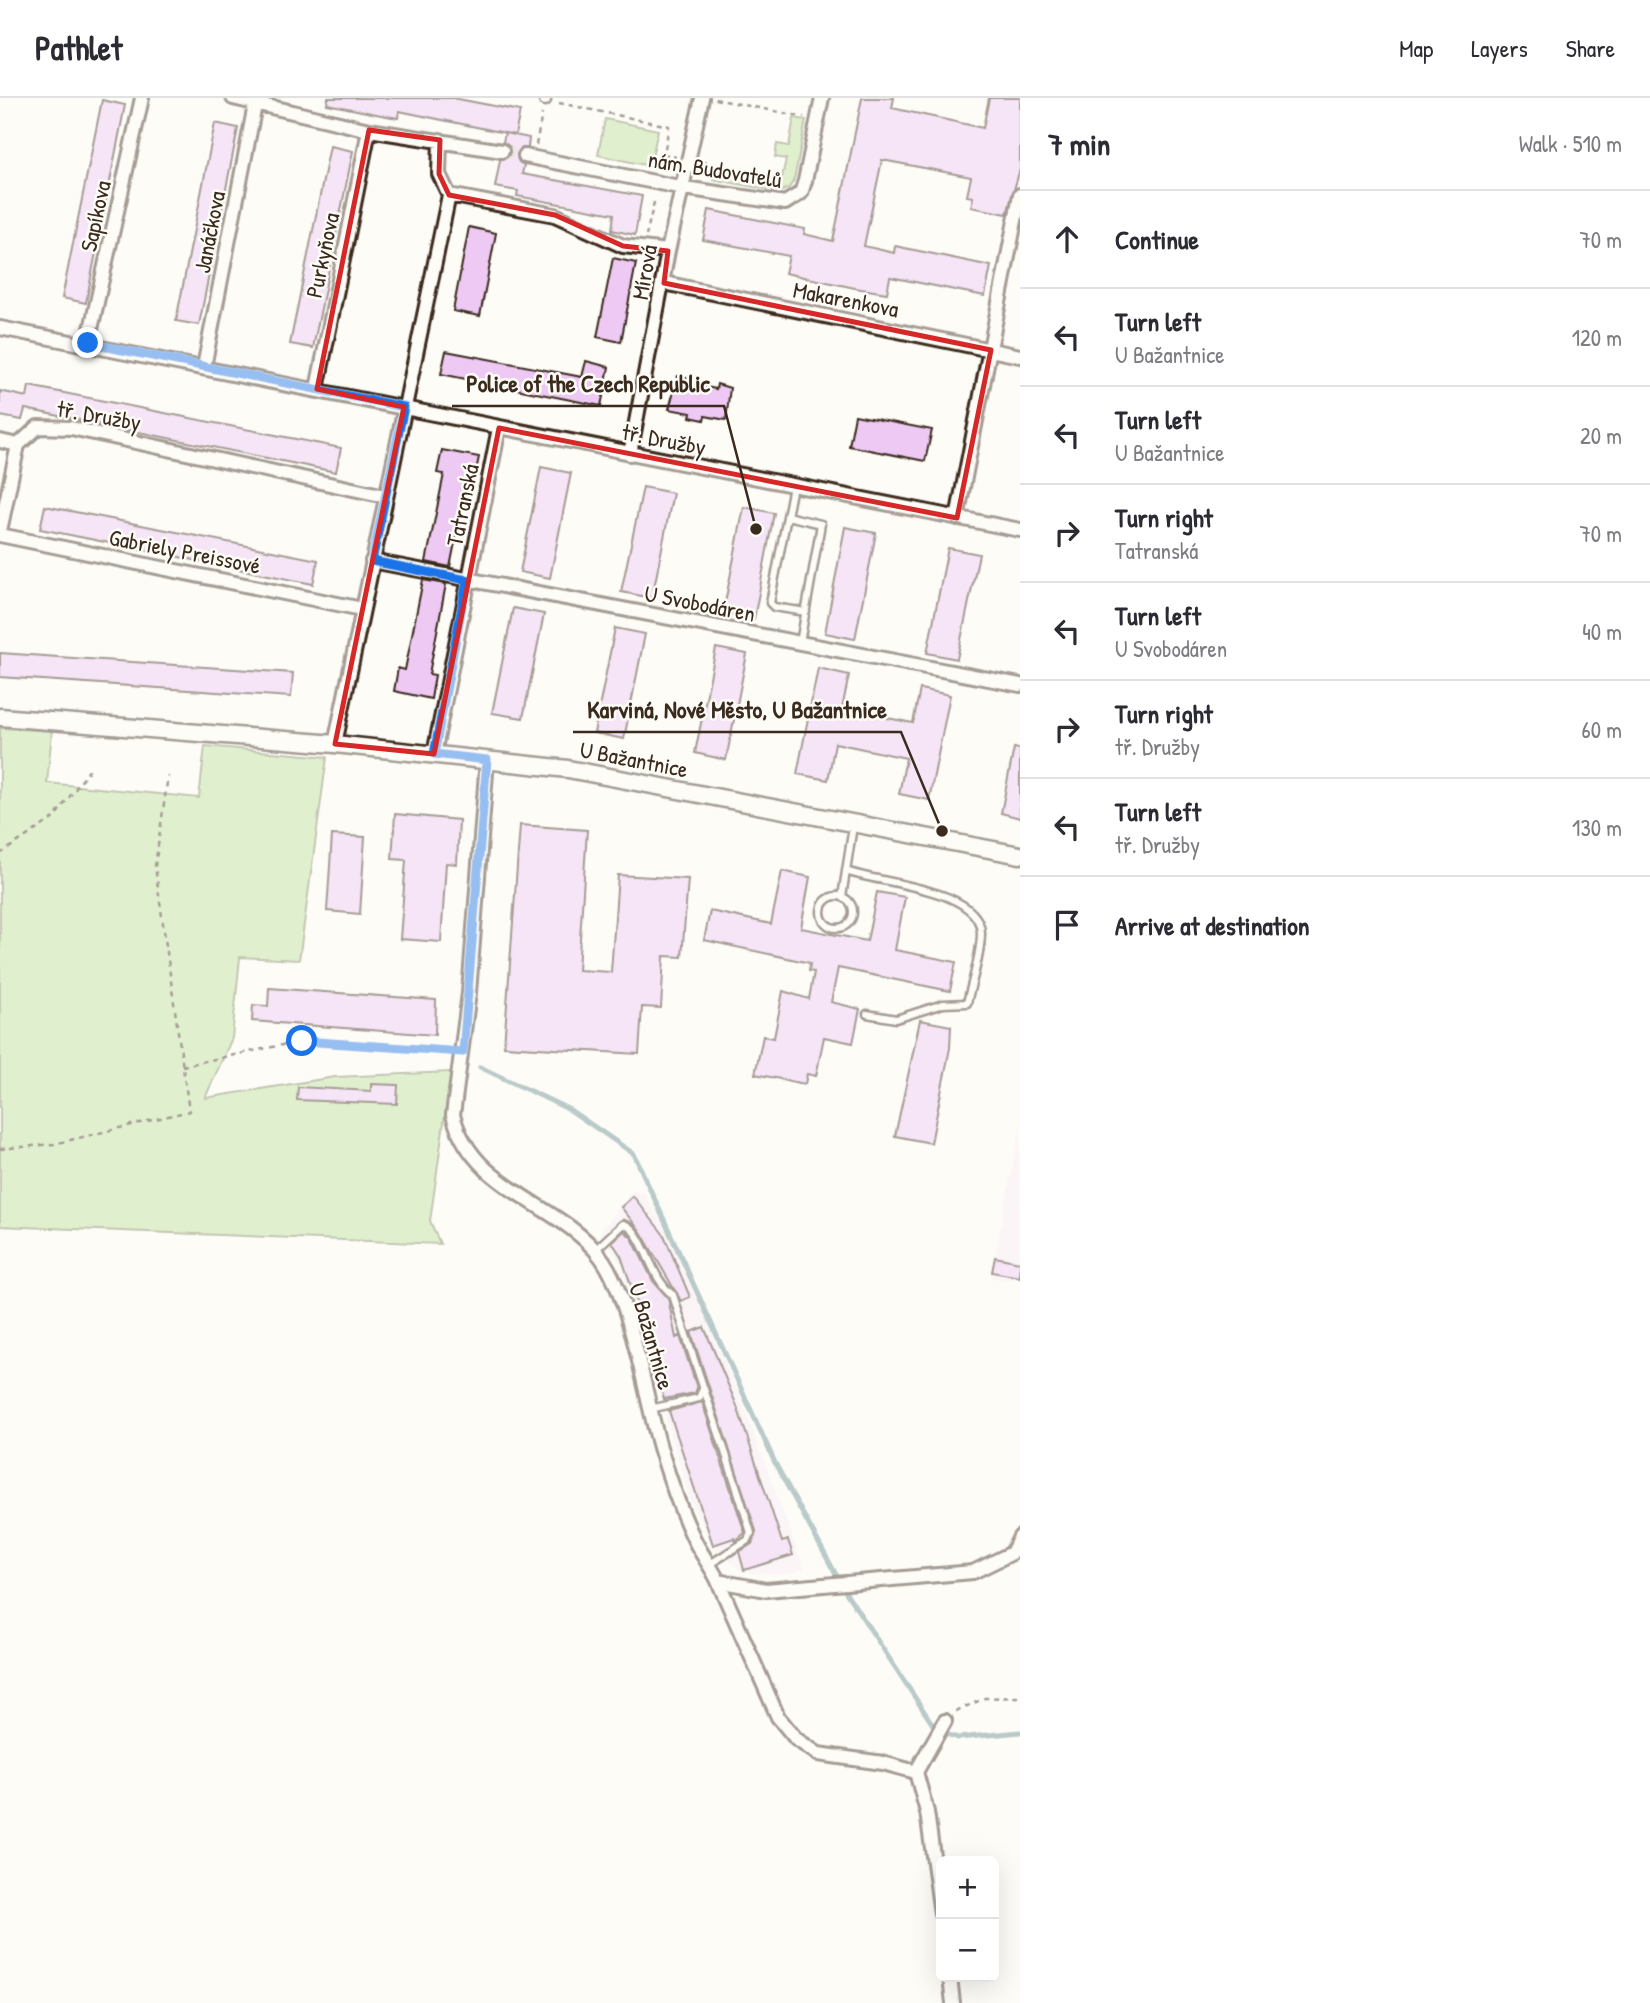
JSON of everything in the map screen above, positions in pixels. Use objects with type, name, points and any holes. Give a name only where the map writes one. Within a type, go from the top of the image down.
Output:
[{"type":"street","name":"Sapíkova","points":[[88,343],[142,98]]},
{"type":"street","points":[[233,98],[369,130],[502,150]]},
{"type":"street","name":"Mírová","points":[[630,454],[664,284],[668,251],[702,98]]},
{"type":"street","name":"nám. Budovatelů","points":[[529,156],[774,204],[794,200],[801,193],[806,181],[822,98]]},
{"type":"street","name":"Janáčkova","points":[[204,367],[256,105]]},
{"type":"street","name":"Purkyňova","points":[[317,389],[369,130]]},
{"type":"street","points":[[335,744],[384,496],[449,195],[439,174],[440,140]]},
{"type":"street","points":[[449,195],[555,215],[623,246],[668,251]]},
{"type":"street","points":[[957,518],[1020,195]]},
{"type":"street","name":"Makarenkova","points":[[664,284],[1020,356]]},
{"type":"street","name":"tř. Družby","points":[[0,328],[88,343],[499,428],[1020,530]]},
{"type":"street","name":"tř. Družby","points":[[18,445],[38,427],[71,428],[384,496]]},
{"type":"street","name":"Tatranská","points":[[434,754],[499,428]]},
{"type":"street","points":[[0,441],[18,445],[0,533]]},
{"type":"street","name":"Gabriely Preissové","points":[[0,533],[362,609]]},
{"type":"street","name":"U Svobodáren","points":[[372,561],[1020,685]]},
{"type":"street","name":"U Bažantnice","points":[[0,717],[335,744],[568,769],[1020,855]]},
{"type":"street","name":"U Bažantnice","points":[[487,760],[463,1052],[453,1115],[458,1133],[470,1153],[486,1170],[601,1257],[620,1296],[650,1409],[683,1515],[718,1581],[778,1717],[796,1739],[818,1754],[883,1763],[916,1772]]},
{"type":"street","points":[[718,1581],[766,1590],[974,1572],[1012,1553],[1020,1537]]},
{"type":"street","points":[[936,1878],[927,1812],[916,1772],[944,1721]]},
{"type":"street","points":[[951,1982],[953,2003]]},
{"type":"lane","points":[[793,486],[770,603],[774,607],[806,612]]},
{"type":"lane","points":[[787,516],[821,524],[800,643]]},
{"type":"lane","points":[[842,897],[853,824]]},
{"type":"lane","points":[[846,871],[866,879],[951,897],[968,907],[977,918],[981,933],[967,1003],[943,1004],[896,1018],[867,1014]]},
{"type":"lane","points":[[842,897],[853,908],[852,919],[844,926],[834,928],[825,922],[822,908],[827,900],[842,897]]},
{"type":"lane","points":[[594,1251],[623,1224],[638,1236],[662,1288],[673,1295],[703,1389],[718,1423],[751,1533],[748,1540],[710,1564]]},
{"type":"lane","points":[[650,1409],[699,1398],[703,1389]]},
{"type":"path","points":[[712,98],[818,120]]},
{"type":"path","points":[[529,156],[545,99]]},
{"type":"path","points":[[644,248],[655,195]]},
{"type":"path","points":[[0,853],[54,818],[90,769]]},
{"type":"path","points":[[0,1149],[54,1144],[189,1111],[155,866],[168,776]]},
{"type":"path","points":[[181,1066],[302,1041],[463,1052]]},
{"type":"path","points":[[944,1721],[961,1707],[985,1698],[1020,1697]]},
{"type":"highlighted area","points":[[369,130],[440,140],[439,174],[449,195],[555,215],[623,246],[668,251],[664,283],[991,350],[957,518],[499,428],[434,754],[335,744],[404,407],[317,389]]},
{"type":"shaded area","points":[[1020,1128],[1020,1279],[991,1278]]},
{"type":"shaded area","points":[[632,1191],[644,1193],[668,1233],[744,1407],[804,1569],[780,1575],[742,1571],[715,1548],[690,1501],[621,1265],[601,1231]]},
{"type":"green space","points":[[794,118],[806,120],[794,180],[789,188],[780,192],[712,179],[714,169],[781,182],[786,159],[775,157],[777,144],[789,146]]},
{"type":"green space","points":[[605,119],[658,130],[650,166],[598,155]]},
{"type":"green space","points":[[0,728],[52,731],[47,783],[199,798],[205,746],[327,757],[299,960],[240,957],[232,1038],[205,1098],[335,1077],[451,1072],[430,1221],[440,1244],[0,1226]]},
{"type":"building","points":[[328,98],[453,98],[520,111],[515,135],[399,111],[398,118],[381,115],[327,104]]},
{"type":"building","points":[[862,98],[894,98],[892,108],[983,128],[989,98],[1020,98],[1020,169],[1007,214],[971,207],[973,197],[967,196],[971,177],[882,160],[864,246],[894,253],[895,246],[991,266],[985,296],[890,277],[887,293],[855,288],[785,273],[789,256],[703,240],[709,210],[805,229],[804,234],[833,241]]},
{"type":"building","points":[[102,100],[125,105],[86,303],[62,298]]},
{"type":"building","points":[[215,123],[238,128],[199,325],[176,321]]},
{"type":"building","points":[[505,133],[529,138],[528,148],[522,148],[517,154],[519,162],[524,165],[522,174],[642,196],[635,235],[612,230],[614,214],[517,196],[518,191],[495,187],[500,160],[510,153],[510,147],[503,142]]},
{"type":"building","points":[[330,146],[353,151],[313,348],[290,344]]},
{"type":"building","points":[[469,227],[496,233],[480,316],[453,311]]},
{"type":"building","points":[[613,258],[636,263],[621,342],[597,337]]},
{"type":"building","points":[[446,351],[582,377],[586,361],[609,367],[601,406],[441,374]]},
{"type":"building","points":[[678,376],[692,379],[691,384],[716,389],[717,384],[730,388],[726,420],[705,416],[704,420],[690,417],[691,413],[669,409]]},
{"type":"building","points":[[29,386],[341,448],[336,472],[25,409],[22,420],[0,416],[0,391],[27,397]]},
{"type":"building","points":[[855,415],[932,430],[925,461],[849,446]]},
{"type":"building","points":[[442,450],[479,457],[474,480],[468,479],[450,567],[426,562],[444,474],[437,473]]},
{"type":"building","points":[[541,467],[571,473],[550,578],[520,572]]},
{"type":"building","points":[[643,487],[673,493],[652,598],[621,592]]},
{"type":"building","points":[[45,506],[318,560],[313,584],[40,529]]},
{"type":"building","points":[[744,507],[774,513],[754,619],[723,613]]},
{"type":"building","points":[[845,527],[876,533],[855,639],[825,633]]},
{"type":"building","points":[[948,548],[979,554],[957,659],[927,653]]},
{"type":"building","points":[[423,580],[446,584],[429,674],[435,675],[431,699],[394,691],[398,668],[405,670]]},
{"type":"building","points":[[513,608],[544,614],[523,718],[492,713]]},
{"type":"building","points":[[615,628],[645,634],[624,739],[594,733]]},
{"type":"building","points":[[716,648],[747,654],[726,760],[695,753]]},
{"type":"building","points":[[0,653],[293,673],[291,697],[0,677]]},
{"type":"building","points":[[818,668],[849,675],[842,709],[913,723],[920,689],[950,695],[929,800],[899,794],[906,758],[835,743],[828,780],[797,774]]},
{"type":"building","points":[[1014,748],[1020,749],[1020,818],[1001,813]]},
{"type":"building","points":[[395,814],[459,820],[457,864],[446,863],[441,942],[400,939],[406,860],[392,859]]},
{"type":"building","points":[[520,825],[587,830],[578,970],[611,972],[618,875],[688,879],[682,957],[664,956],[661,1008],[642,1007],[639,1054],[504,1046]]},
{"type":"building","points":[[332,835],[365,837],[360,914],[327,911]]},
{"type":"building","points":[[782,871],[810,877],[801,928],[867,941],[877,892],[905,897],[895,950],[956,962],[950,991],[838,968],[831,1002],[860,1009],[853,1043],[824,1037],[816,1076],[807,1074],[805,1084],[755,1074],[763,1036],[774,1038],[783,991],[809,999],[814,972],[809,971],[810,963],[704,940],[710,911],[771,924]]},
{"type":"building","points":[[269,988],[436,1000],[435,1035],[252,1021],[253,1005],[268,1006]]},
{"type":"building","points":[[920,1020],[951,1026],[950,1048],[931,1143],[895,1136]]},
{"type":"building","points":[[371,1084],[398,1085],[397,1104],[297,1100],[298,1087],[371,1091]]},
{"type":"building","points":[[633,1196],[664,1235],[690,1297],[681,1301],[641,1232],[621,1207]]},
{"type":"building","points":[[624,1231],[632,1238],[653,1281],[668,1298],[676,1338],[680,1336],[697,1388],[695,1393],[664,1399],[635,1297],[621,1256],[612,1242]]},
{"type":"building","points":[[995,1257],[1020,1262],[1020,1277],[992,1272]]},
{"type":"building","points":[[704,1327],[737,1406],[782,1542],[788,1540],[793,1555],[744,1570],[739,1552],[753,1543],[756,1531],[691,1332]]},
{"type":"building","points":[[702,1402],[745,1533],[735,1541],[734,1538],[713,1545],[669,1411]]},
{"type":"waterway","points":[[480,1067],[570,1110],[634,1154],[776,1465],[845,1591],[937,1731],[958,1738],[1020,1732]]},
{"type":"tunnel","points":[[502,151],[525,156]]},
{"type":"place","name":"Police of the Czech Republic","points":[[756,529]]},
{"type":"place","name":"Karviná, Nové Město, U Bažantnice","points":[[942,831]]},
{"type":"route","points":[[88,343],[404,407],[372,561],[467,580],[434,754],[487,760],[463,1052],[302,1041]]}]
